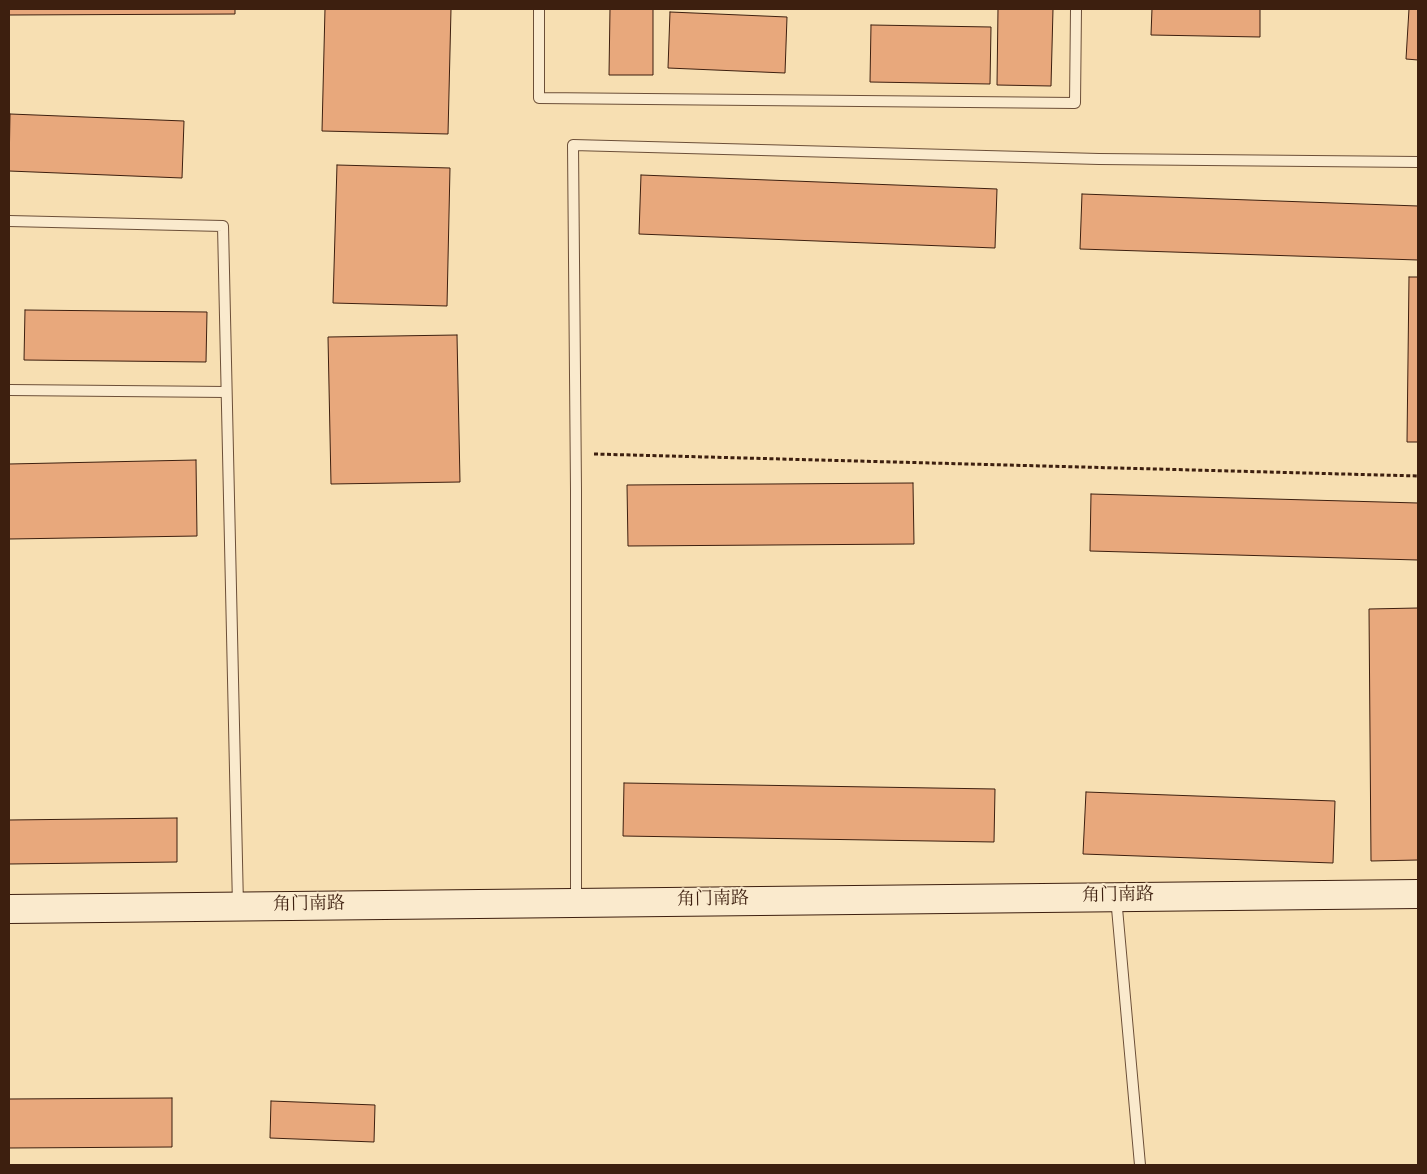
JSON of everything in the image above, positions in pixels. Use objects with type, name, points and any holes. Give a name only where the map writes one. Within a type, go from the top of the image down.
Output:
[{"type":"street","name":"角门南路","points":[[9,909],[1418,894]]},
{"type":"lane","points":[[539,9],[539,98],[1075,103],[1076,9]]},
{"type":"lane","points":[[576,903],[576,453],[573,145],[1098,159],[1418,162]]},
{"type":"lane","points":[[9,221],[223,226],[238,906]]},
{"type":"lane","points":[[9,390],[226,392]]},
{"type":"lane","points":[[1116,897],[1140,1165]]},
{"type":"path","points":[[576,453],[1418,476]]},
{"type":"building","points":[[9,9],[235,9],[235,14],[9,15]]},
{"type":"building","points":[[325,9],[451,9],[448,134],[322,131]]},
{"type":"building","points":[[610,9],[653,9],[653,75],[609,75]]},
{"type":"building","points":[[998,9],[1053,9],[1051,86],[997,85]]},
{"type":"building","points":[[1152,9],[1260,9],[1260,37],[1151,35]]},
{"type":"building","points":[[1409,9],[1418,9],[1418,60],[1406,59]]},
{"type":"building","points":[[670,12],[787,17],[785,73],[668,68]]},
{"type":"building","points":[[871,25],[991,27],[990,84],[870,82]]},
{"type":"building","points":[[10,114],[184,121],[182,178],[9,171]]},
{"type":"building","points":[[337,165],[450,168],[447,306],[333,303]]},
{"type":"building","points":[[641,175],[997,189],[995,248],[639,234]]},
{"type":"building","points":[[1082,194],[1418,206],[1418,260],[1080,249]]},
{"type":"building","points":[[1409,277],[1418,277],[1418,442],[1407,442]]},
{"type":"building","points":[[25,310],[207,312],[206,362],[24,360]]},
{"type":"building","points":[[457,335],[460,482],[331,484],[328,337]]},
{"type":"building","points":[[196,460],[197,536],[9,539],[9,464]]},
{"type":"building","points":[[913,483],[914,544],[628,546],[627,485]]},
{"type":"building","points":[[1091,494],[1418,503],[1418,560],[1090,551]]},
{"type":"building","points":[[1418,608],[1418,860],[1371,861],[1369,609]]},
{"type":"building","points":[[624,783],[995,789],[994,842],[623,836]]},
{"type":"building","points":[[1086,792],[1335,801],[1333,863],[1083,854]]},
{"type":"building","points":[[177,818],[177,862],[9,864],[9,820]]},
{"type":"building","points":[[172,1098],[172,1147],[9,1148],[9,1099]]},
{"type":"building","points":[[271,1101],[375,1105],[374,1142],[270,1138]]}]
